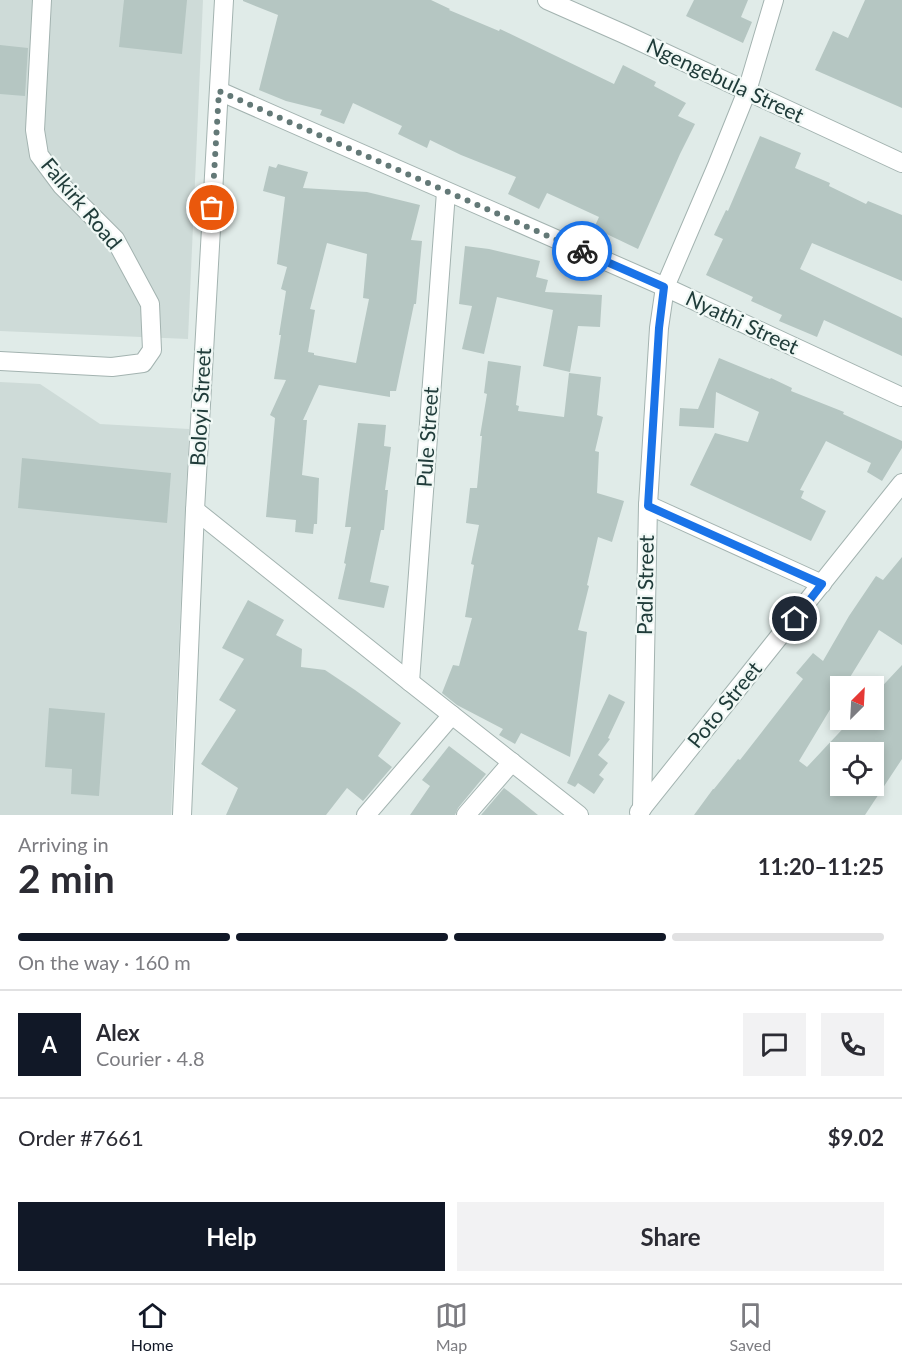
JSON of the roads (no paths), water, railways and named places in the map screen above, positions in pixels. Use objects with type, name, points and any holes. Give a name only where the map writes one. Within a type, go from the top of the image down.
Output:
[{"type":"street","name":"Falkirk Road","points":[[0,361],[112,367],[143,363],[152,350],[150,304],[115,239],[62,186],[39,155],[35,130],[42,0]]},
{"type":"street","name":"Boloyi Street","points":[[182,815],[195,510],[224,0]]},
{"type":"street","name":"Ngengebula Street","points":[[547,0],[902,163]]},
{"type":"street","name":"Padi Street","points":[[640,812],[648,506],[659,328],[664,287],[747,91],[774,0]]},
{"type":"street","name":"Nyathi Street","points":[[219,91],[664,287],[902,396]]},
{"type":"street","name":"Pule Street","points":[[410,682],[446,192]]},
{"type":"street","name":"Poto Street","points":[[640,812],[902,483]]},
{"type":"street","points":[[648,506],[822,584]]},
{"type":"street","points":[[195,510],[579,815]]},
{"type":"street","points":[[366,815],[452,715]]},
{"type":"street","points":[[466,815],[512,762]]}]
